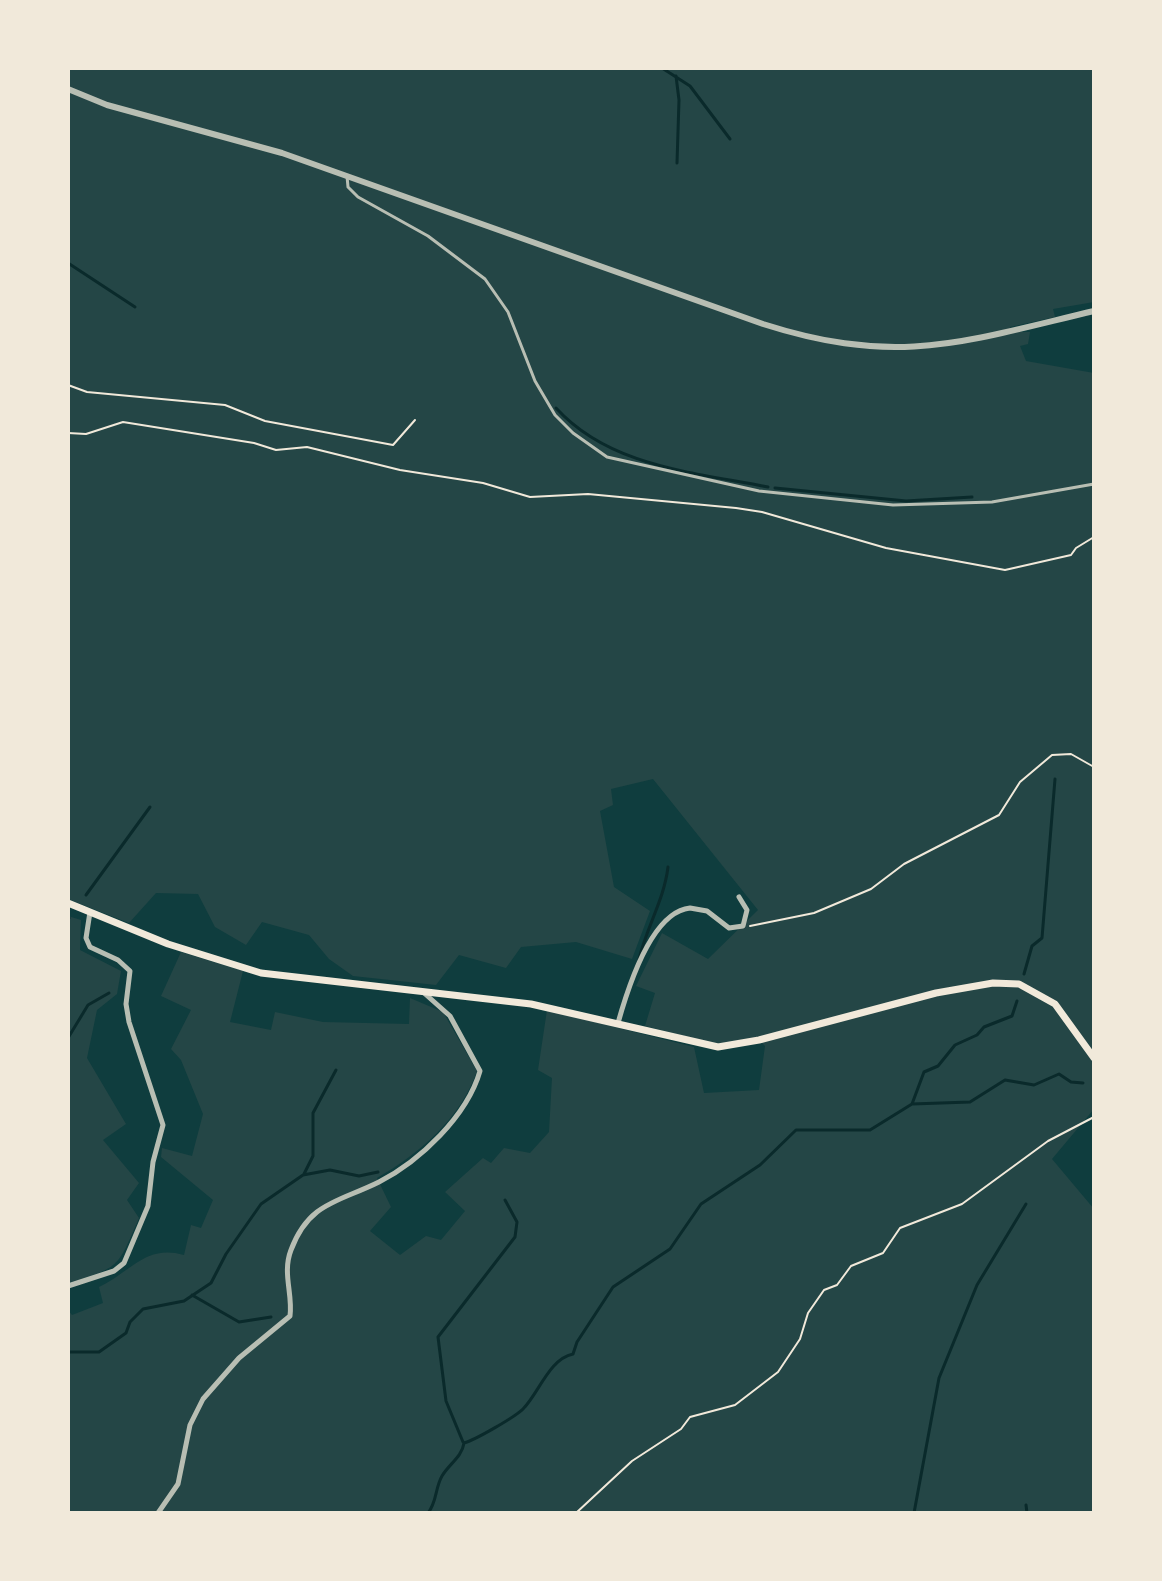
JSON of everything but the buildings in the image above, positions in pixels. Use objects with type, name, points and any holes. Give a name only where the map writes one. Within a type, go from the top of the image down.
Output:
[{"type":"main road","points":[[68,903],[140,932],[261,973],[531,1004],[700,1044],[734,1046],[899,1001],[1005,983],[1031,988],[1055,1004],[1094,1058]]},
{"type":"street","points":[[68,89],[107,105],[249,142],[763,324],[828,342],[871,348],[942,346],[1094,311]]},
{"type":"street","points":[[618,1023],[634,973],[661,925],[683,909],[696,908],[707,911],[723,926],[743,926],[747,910],[739,897]]},
{"type":"street","points":[[68,1286],[114,1271],[130,1253],[146,1214],[153,1162],[163,1125],[129,1022],[126,1004],[130,971],[118,960],[90,947],[86,938],[90,912]]},
{"type":"street","points":[[158,1513],[178,1484],[185,1442],[196,1411],[224,1373],[290,1316],[286,1268],[292,1246],[309,1219],[330,1200],[393,1172],[442,1132],[472,1092],[480,1071],[450,1016],[422,991]]},
{"type":"lane","points":[[347,176],[352,192],[440,243],[485,279],[508,312],[535,381],[555,415],[583,441],[607,457],[759,491],[893,505],[992,502],[1094,484]]},
{"type":"path","points":[[68,385],[99,394],[225,405],[265,421],[393,445],[415,420]]},
{"type":"path","points":[[68,433],[86,434],[123,422],[254,443],[276,450],[307,447],[400,470],[483,483],[530,497],[588,494],[749,510],[928,557],[1005,570],[1071,555],[1076,548],[1094,537]]},
{"type":"path","points":[[750,926],[814,913],[859,896],[904,864],[999,815],[1020,782],[1052,755],[1071,754],[1094,767]]},
{"type":"path","points":[[576,1513],[632,1461],[681,1429],[690,1417],[703,1411],[735,1405],[778,1372],[800,1339],[808,1313],[824,1290],[837,1285],[851,1266],[883,1253],[900,1228],[962,1204],[1048,1141],[1094,1117]]},
{"type":"shaded area","points":[[68,68],[1094,68],[1094,302],[1053,309],[1055,317],[1010,327],[1012,332],[1030,332],[1028,344],[1020,346],[1026,361],[1094,373],[1094,1109],[1052,1159],[1094,1209],[1094,1513],[68,1513],[68,1310],[72,1315],[103,1303],[99,1287],[149,1256],[159,1253],[184,1255],[191,1225],[201,1228],[213,1200],[161,1157],[162,1148],[192,1156],[203,1114],[181,1060],[171,1049],[191,1010],[161,996],[181,952],[243,971],[230,1022],[271,1030],[275,1012],[323,1022],[409,1024],[410,998],[443,1012],[477,1071],[461,1104],[437,1133],[408,1158],[377,1178],[391,1207],[370,1231],[400,1255],[426,1236],[441,1240],[465,1211],[445,1192],[483,1158],[491,1163],[504,1148],[530,1153],[549,1132],[552,1078],[538,1070],[547,1010],[694,1047],[704,1093],[759,1090],[765,1046],[758,1039],[716,1044],[645,1026],[655,993],[636,986],[662,933],[708,959],[758,910],[653,779],[611,789],[613,805],[600,811],[614,887],[650,911],[632,959],[576,942],[521,947],[506,968],[459,955],[436,985],[353,976],[329,959],[309,935],[262,922],[246,945],[215,927],[198,894],[156,893],[129,923],[68,899]]},
{"type":"shaded area","points":[[68,916],[81,920],[80,950],[121,971],[117,994],[97,1010],[87,1058],[126,1124],[103,1140],[139,1183],[127,1200],[139,1218],[115,1264],[68,1283]]},
{"type":"waterway","points":[[662,68],[690,86],[730,139]]},
{"type":"waterway","points":[[676,76],[679,100],[677,163]]},
{"type":"waterway","points":[[68,263],[135,307]]},
{"type":"waterway","points":[[556,408],[578,428],[627,455],[682,471],[768,487]]},
{"type":"waterway","points":[[775,488],[906,501],[972,497]]},
{"type":"waterway","points":[[1024,974],[1032,946],[1042,938],[1055,779]]},
{"type":"waterway","points":[[86,895],[150,807]]},
{"type":"waterway","points":[[639,959],[663,891],[668,867]]},
{"type":"waterway","points":[[68,1038],[88,1005],[109,993]]},
{"type":"waterway","points":[[428,1513],[442,1476],[464,1443],[495,1428],[523,1409],[557,1362],[573,1354],[577,1342],[613,1287],[670,1249],[701,1204],[760,1165],[796,1130],[870,1130],[912,1104],[924,1072],[938,1066],[955,1045],[977,1035],[984,1027],[1012,1016],[1017,1001]]},
{"type":"waterway","points":[[304,1174],[313,1156],[313,1113],[336,1070]]},
{"type":"waterway","points":[[912,1104],[970,1102],[1005,1080],[1034,1085],[1059,1074],[1071,1082],[1083,1083]]},
{"type":"waterway","points":[[68,1352],[99,1352],[126,1333],[130,1322],[143,1309],[184,1301],[211,1283],[226,1254],[261,1204],[303,1175],[330,1170],[359,1176],[378,1172]]},
{"type":"waterway","points":[[463,1442],[446,1401],[438,1337],[515,1237],[517,1222],[505,1200]]},
{"type":"waterway","points":[[914,1513],[939,1378],[977,1285],[1026,1204]]},
{"type":"waterway","points":[[192,1295],[239,1322],[271,1317]]},
{"type":"waterway","points":[[1026,1505],[1027,1513]]}]
